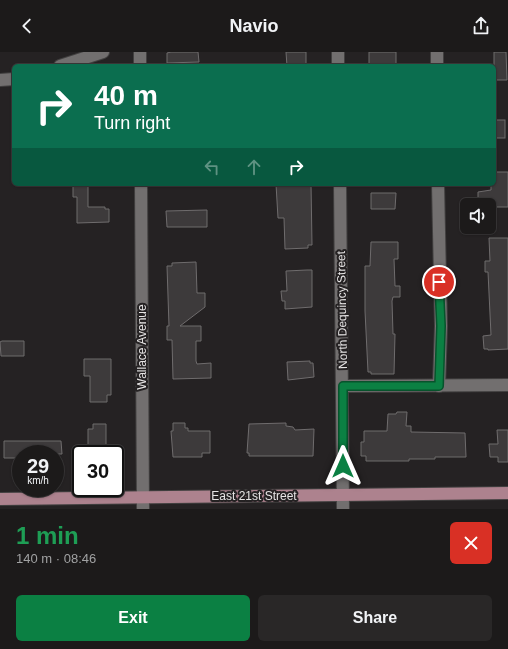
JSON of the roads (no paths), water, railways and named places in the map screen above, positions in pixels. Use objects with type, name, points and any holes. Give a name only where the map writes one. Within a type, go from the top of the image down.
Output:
[{"type":"main road","name":"East 21st Street","points":[[0,499],[143,503],[343,496],[508,494]]},
{"type":"street","points":[[66,64],[102,52]]},
{"type":"street","points":[[140,52],[140,64]]},
{"type":"street","points":[[338,52],[338,64]]},
{"type":"street","points":[[437,52],[437,64]]},
{"type":"street","points":[[0,80],[12,79]]},
{"type":"street","name":"Wallace Avenue","points":[[141,186],[143,503]]},
{"type":"street","name":"North Dequincy Street","points":[[340,186],[343,509]]},
{"type":"street","points":[[438,186],[441,326],[439,386]]},
{"type":"street","points":[[343,386],[508,385]]}]
